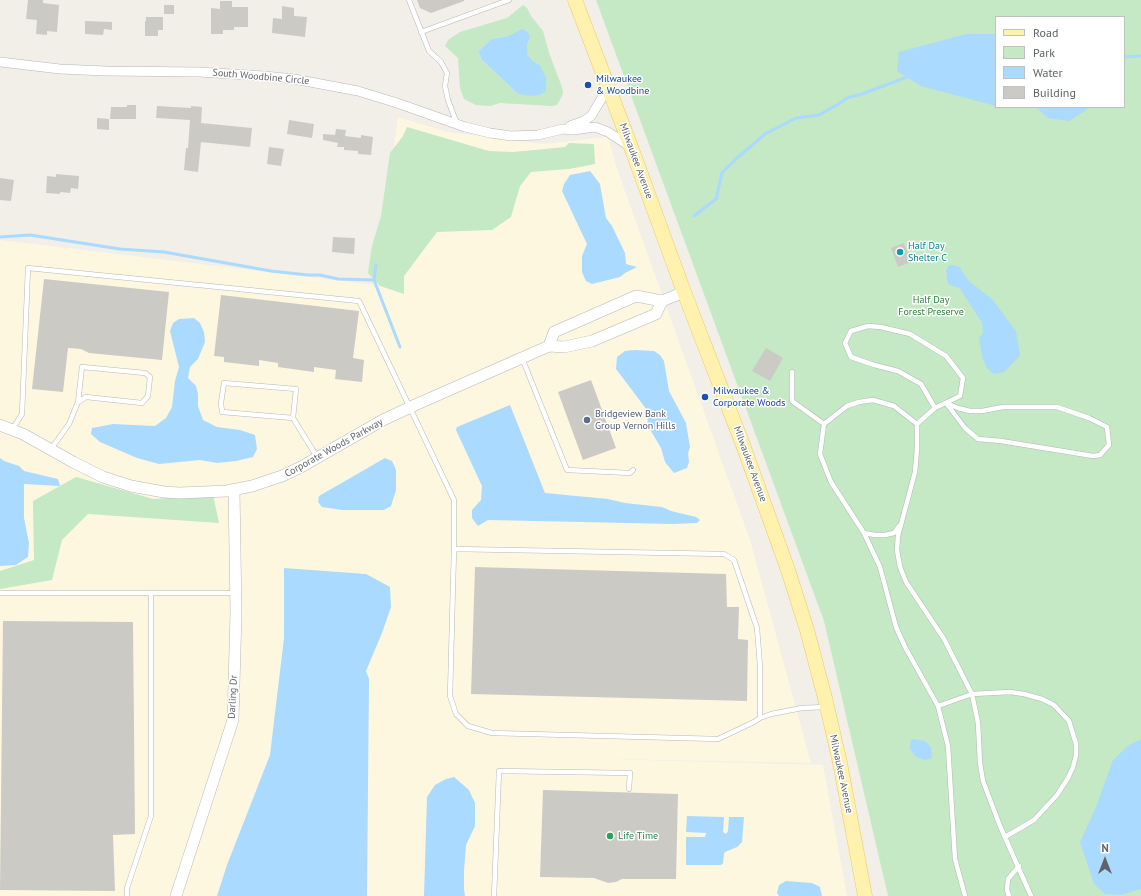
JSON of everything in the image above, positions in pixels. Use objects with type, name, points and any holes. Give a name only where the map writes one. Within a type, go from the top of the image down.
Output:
[{"type":"main road","name":"Milwaukee Avenue","points":[[575,0],[743,445],[788,570],[808,635],[827,707],[840,763],[865,896]]},
{"type":"street","name":"South Woodbine Circle","points":[[0,62],[60,69],[199,72],[294,79],[364,93],[397,102],[457,124],[490,133],[511,136],[538,135],[563,129],[584,121],[591,116],[608,88]]},
{"type":"street","name":"South Woodbine Circle","points":[[563,129],[573,130],[595,127],[608,132],[631,147]]},
{"type":"street","points":[[549,346],[554,332],[636,296],[662,301],[684,292]]},
{"type":"street","name":"Corporate Woods Parkway","points":[[0,425],[23,434],[103,477],[131,486],[164,492],[203,493],[252,486],[282,476],[318,458],[350,438],[409,408],[549,346],[564,347],[592,341],[656,314],[662,301]]},
{"type":"street","name":"Darling Dr","points":[[176,896],[233,720],[236,593],[234,489]]},
{"type":"lane","points":[[409,0],[429,51],[441,62],[447,73],[445,86],[448,100],[457,124]]},
{"type":"lane","points":[[421,32],[509,0]]},
{"type":"lane","points":[[12,430],[22,414],[28,268],[359,301],[454,500],[450,696],[456,714],[468,726],[492,733],[718,739],[771,714],[802,708],[827,707]]},
{"type":"lane","points":[[917,424],[935,408],[960,396],[963,378],[946,356],[910,334],[880,327],[868,326],[851,331],[845,343],[851,357],[898,371],[921,384],[935,408]]},
{"type":"lane","points":[[522,358],[566,470],[630,472],[633,470]]},
{"type":"lane","points":[[51,449],[69,424],[78,402],[82,367],[145,373],[150,377],[148,396],[142,403],[86,397],[78,402]]},
{"type":"lane","points":[[792,372],[792,401],[824,424]]},
{"type":"lane","points":[[293,418],[222,412],[221,404],[224,382],[296,389],[293,418],[318,458]]},
{"type":"lane","points":[[965,896],[955,859],[948,746],[938,706],[905,647],[896,627],[880,567],[864,533],[830,482],[820,454],[824,424],[847,406],[859,402],[873,400],[894,406],[917,424],[918,449],[915,472],[898,536],[897,550],[900,566],[906,582],[944,639],[972,694],[978,723],[980,763],[983,781],[1005,837],[1031,896]]},
{"type":"lane","points":[[946,404],[970,411],[982,411],[1003,407],[1057,407],[1089,418],[1107,427],[1109,445],[1100,455],[1093,456],[1001,441],[978,439],[966,428],[946,404]]},
{"type":"lane","points":[[864,533],[875,536],[894,533],[901,523]]},
{"type":"lane","points":[[454,548],[724,554],[734,560],[757,628],[760,666],[760,718]]},
{"type":"lane","points":[[0,593],[236,593]]},
{"type":"lane","points":[[127,896],[127,888],[152,816],[152,593]]},
{"type":"lane","points":[[938,706],[972,694],[1010,692],[1042,699],[1054,705],[1069,722],[1076,744],[1076,755],[1073,767],[1057,795],[1034,820],[1005,837]]},
{"type":"lane","points":[[494,896],[499,771],[630,773],[629,789]]},
{"type":"lane","points":[[1009,896],[1007,890],[1008,879],[1018,866]]},
{"type":"shaded area","points":[[398,117],[447,132],[543,144],[608,137],[617,169],[750,540],[811,763],[565,758],[823,765],[847,896],[0,896],[0,240],[376,285]]},
{"type":"green space","name":"Half Day Forest Preserve","points":[[596,0],[1141,0],[1141,896],[888,896],[824,621]]},
{"type":"green space","points":[[523,5],[527,8],[531,16],[543,31],[549,53],[562,87],[563,94],[557,105],[500,103],[490,106],[476,105],[464,99],[460,88],[458,58],[445,46],[448,40],[460,32],[507,18]],"holes":[[[509,36],[530,38],[527,45],[527,54],[533,61],[540,65],[517,93],[482,60],[478,52],[491,39]]]},
{"type":"green space","points":[[407,127],[489,151],[513,152],[565,147],[569,143],[594,144],[595,164],[569,169],[531,172],[520,186],[511,217],[492,230],[437,232],[404,276],[404,294],[380,286],[368,273],[372,246],[381,216],[390,153],[403,136]]},
{"type":"green space","points":[[76,477],[153,499],[213,495],[219,523],[88,514],[62,540],[52,580],[0,589],[0,571],[34,560],[33,501]]},
{"type":"water","points":[[522,29],[528,32],[530,38],[527,45],[527,54],[533,61],[540,65],[546,78],[546,91],[540,95],[529,96],[517,93],[482,60],[478,52],[491,39],[509,36]]},
{"type":"water","points":[[966,34],[995,34],[995,106],[921,86],[897,71],[899,52]]},
{"type":"water","points":[[1037,108],[1089,108],[1069,121],[1048,118]]},
{"type":"water","points":[[590,171],[600,184],[606,218],[612,226],[625,253],[626,264],[637,267],[620,277],[592,284],[586,281],[582,272],[582,256],[587,244],[562,191],[564,184],[570,175]]},
{"type":"water","points":[[949,265],[960,267],[970,282],[992,299],[1016,331],[1020,356],[1004,372],[996,374],[992,373],[987,368],[982,356],[979,338],[983,333],[982,323],[960,288],[949,285],[946,271]]},
{"type":"water","points":[[194,318],[200,323],[204,332],[205,342],[198,359],[190,367],[188,378],[196,386],[198,406],[203,420],[217,427],[240,430],[255,435],[257,449],[253,457],[217,463],[200,460],[159,464],[137,458],[100,442],[91,434],[92,428],[113,424],[155,426],[166,418],[172,407],[175,381],[179,367],[170,331],[173,323],[179,319]]},
{"type":"water","points":[[625,351],[654,351],[660,355],[664,361],[669,391],[686,423],[690,447],[688,453],[689,462],[687,468],[674,473],[665,462],[661,448],[648,426],[647,410],[616,369],[617,357]]},
{"type":"water","points":[[510,405],[545,493],[608,499],[625,503],[662,507],[671,511],[696,517],[700,520],[697,523],[672,524],[488,520],[478,526],[472,518],[472,510],[481,500],[482,486],[456,430],[457,427]]},
{"type":"water","points":[[0,458],[4,461],[19,466],[24,471],[58,479],[60,486],[24,484],[24,518],[29,543],[28,557],[16,565],[0,566]]},
{"type":"water","points":[[385,458],[392,461],[396,470],[396,490],[391,506],[384,510],[342,510],[322,507],[318,502],[319,496]]},
{"type":"water","points":[[284,568],[366,574],[390,587],[391,607],[366,671],[369,679],[367,896],[217,896],[227,865],[270,755],[284,638]]},
{"type":"water","points":[[912,739],[925,741],[931,747],[932,758],[925,760],[916,757],[910,749]]},
{"type":"water","points":[[1141,739],[1141,889],[1120,895],[1105,894],[1094,884],[1080,842],[1096,807],[1113,760],[1129,745]]},
{"type":"water","points":[[454,777],[469,790],[475,803],[475,826],[466,845],[464,871],[465,896],[424,896],[427,797],[435,785],[446,779]]},
{"type":"water","points":[[687,816],[724,817],[723,832],[726,834],[728,831],[729,817],[744,817],[742,842],[737,847],[725,852],[723,863],[721,865],[686,865],[686,837],[705,837],[706,833],[686,832]]},
{"type":"water","points":[[786,881],[812,883],[820,887],[822,896],[779,896],[777,893],[779,885]]},
{"type":"building","points":[[28,0],[43,0],[43,3],[59,5],[57,32],[47,31],[47,35],[36,34],[37,20],[26,19]]},
{"type":"building","points":[[417,0],[464,1],[431,13],[420,8]]},
{"type":"building","points":[[220,1],[232,1],[232,7],[248,7],[248,27],[234,27],[234,30],[223,30],[223,34],[211,34],[211,8],[220,9]]},
{"type":"building","points":[[164,5],[174,5],[174,14],[164,14]]},
{"type":"building","points":[[282,6],[294,8],[294,16],[307,17],[305,37],[272,33],[273,18],[282,19]]},
{"type":"building","points":[[146,17],[163,17],[163,30],[158,30],[158,36],[145,36]]},
{"type":"building","points":[[85,21],[112,22],[112,30],[104,29],[103,35],[85,34]]},
{"type":"building","points":[[127,105],[136,105],[136,119],[110,119],[111,107],[127,107]]},
{"type":"building","points":[[157,106],[191,108],[191,106],[202,107],[201,123],[252,128],[250,147],[201,142],[198,172],[184,170],[186,148],[188,148],[190,120],[156,118]]},
{"type":"building","points":[[97,118],[109,119],[109,130],[97,129]]},
{"type":"building","points":[[289,120],[314,124],[312,138],[287,134]]},
{"type":"building","points":[[336,129],[346,130],[345,136],[361,138],[361,135],[373,137],[371,155],[358,154],[358,151],[344,150],[344,147],[337,147],[338,143],[323,140],[323,134],[335,135]]},
{"type":"building","points":[[269,147],[284,149],[281,166],[267,164]]},
{"type":"building","points":[[56,174],[79,176],[78,189],[71,188],[70,193],[46,193],[47,176],[56,177]]},
{"type":"building","points":[[0,178],[14,180],[11,201],[0,200]]},
{"type":"building","points":[[333,237],[355,238],[354,254],[332,252]]},
{"type":"building","name":"Half Day Shelter C","points":[[904,243],[911,262],[898,267],[891,248]]},
{"type":"building","points":[[44,279],[169,292],[162,360],[89,353],[81,349],[68,348],[63,392],[32,389]]},
{"type":"building","points":[[221,295],[359,311],[353,358],[364,360],[362,382],[335,379],[336,370],[314,367],[314,372],[278,367],[278,363],[259,360],[259,366],[224,362],[224,357],[214,356]]},
{"type":"building","points":[[766,348],[783,358],[770,381],[752,371]]},
{"type":"building","name":"Bridgeview Bank Group Vernon Hills","points":[[591,380],[616,448],[583,460],[558,392]]},
{"type":"building","points":[[475,567],[726,574],[727,607],[739,607],[738,639],[748,640],[747,701],[471,694]]},
{"type":"building","points":[[3,621],[133,622],[135,834],[113,835],[115,891],[0,890]]},
{"type":"building","name":"Life Time","points":[[543,790],[678,794],[676,879],[622,879],[616,882],[608,883],[594,878],[540,877]]},
{"type":"waterway","points":[[1125,57],[1141,56]]},
{"type":"waterway","points":[[694,216],[716,199],[722,173],[765,134],[796,118],[819,115],[847,98],[910,76]]},
{"type":"waterway","points":[[0,237],[30,235],[120,249],[164,252],[271,271],[320,275],[338,279],[374,280]]},
{"type":"waterway","points":[[376,265],[374,280],[400,347]]},
{"type":"place","name":"Milwaukee & Woodbine","points":[[588,85]]},
{"type":"place","name":"Half Day Shelter C","points":[[900,252]]},
{"type":"place","name":"Milwaukee & Corporate Woods","points":[[705,397]]},
{"type":"place","name":"Bridgeview Bank Group Vernon Hills","points":[[587,420]]},
{"type":"place","name":"Life Time","points":[[610,836]]}]
